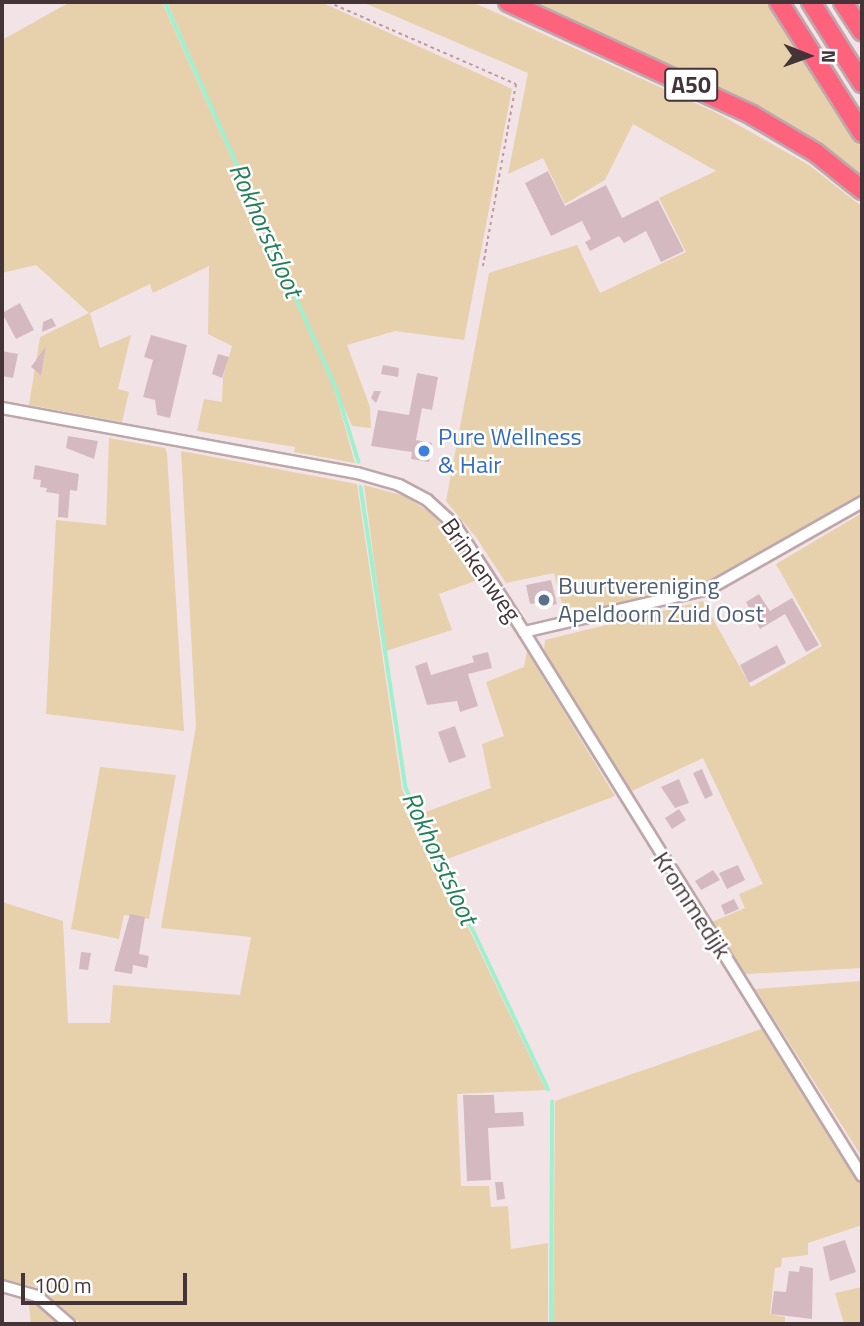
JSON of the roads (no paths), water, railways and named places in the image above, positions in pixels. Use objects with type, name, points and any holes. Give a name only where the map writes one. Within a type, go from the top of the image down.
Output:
[{"type":"highway","name":"A50","points":[[508,2],[752,115],[816,153],[862,190]]},
{"type":"highway","points":[[779,2],[862,133]]},
{"type":"highway","points":[[811,2],[862,83]]},
{"type":"highway","points":[[844,2],[862,31]]},
{"type":"street","name":"Brinkenweg","points":[[2,408],[357,473],[400,485],[427,500],[454,525],[524,632],[709,589],[862,502]]},
{"type":"street","name":"Krommedijk","points":[[524,632],[862,1176]]},
{"type":"street","points":[[2,1286],[32,1293],[69,1324]]},
{"type":"waterway","name":"Rokhorstsloot","points":[[165,2],[336,387],[359,462]]},
{"type":"waterway","name":"Rokhorstsloot","points":[[361,487],[406,788],[548,1089]]},
{"type":"waterway","name":"Rokhorstsloot","points":[[551,1324],[552,1102]]},
{"type":"place","name":"Pure Wellness & Hair","points":[[424,451]]},
{"type":"place","name":"Buurtvereniging Apeldoorn Zuid Oost","points":[[544,600]]}]
